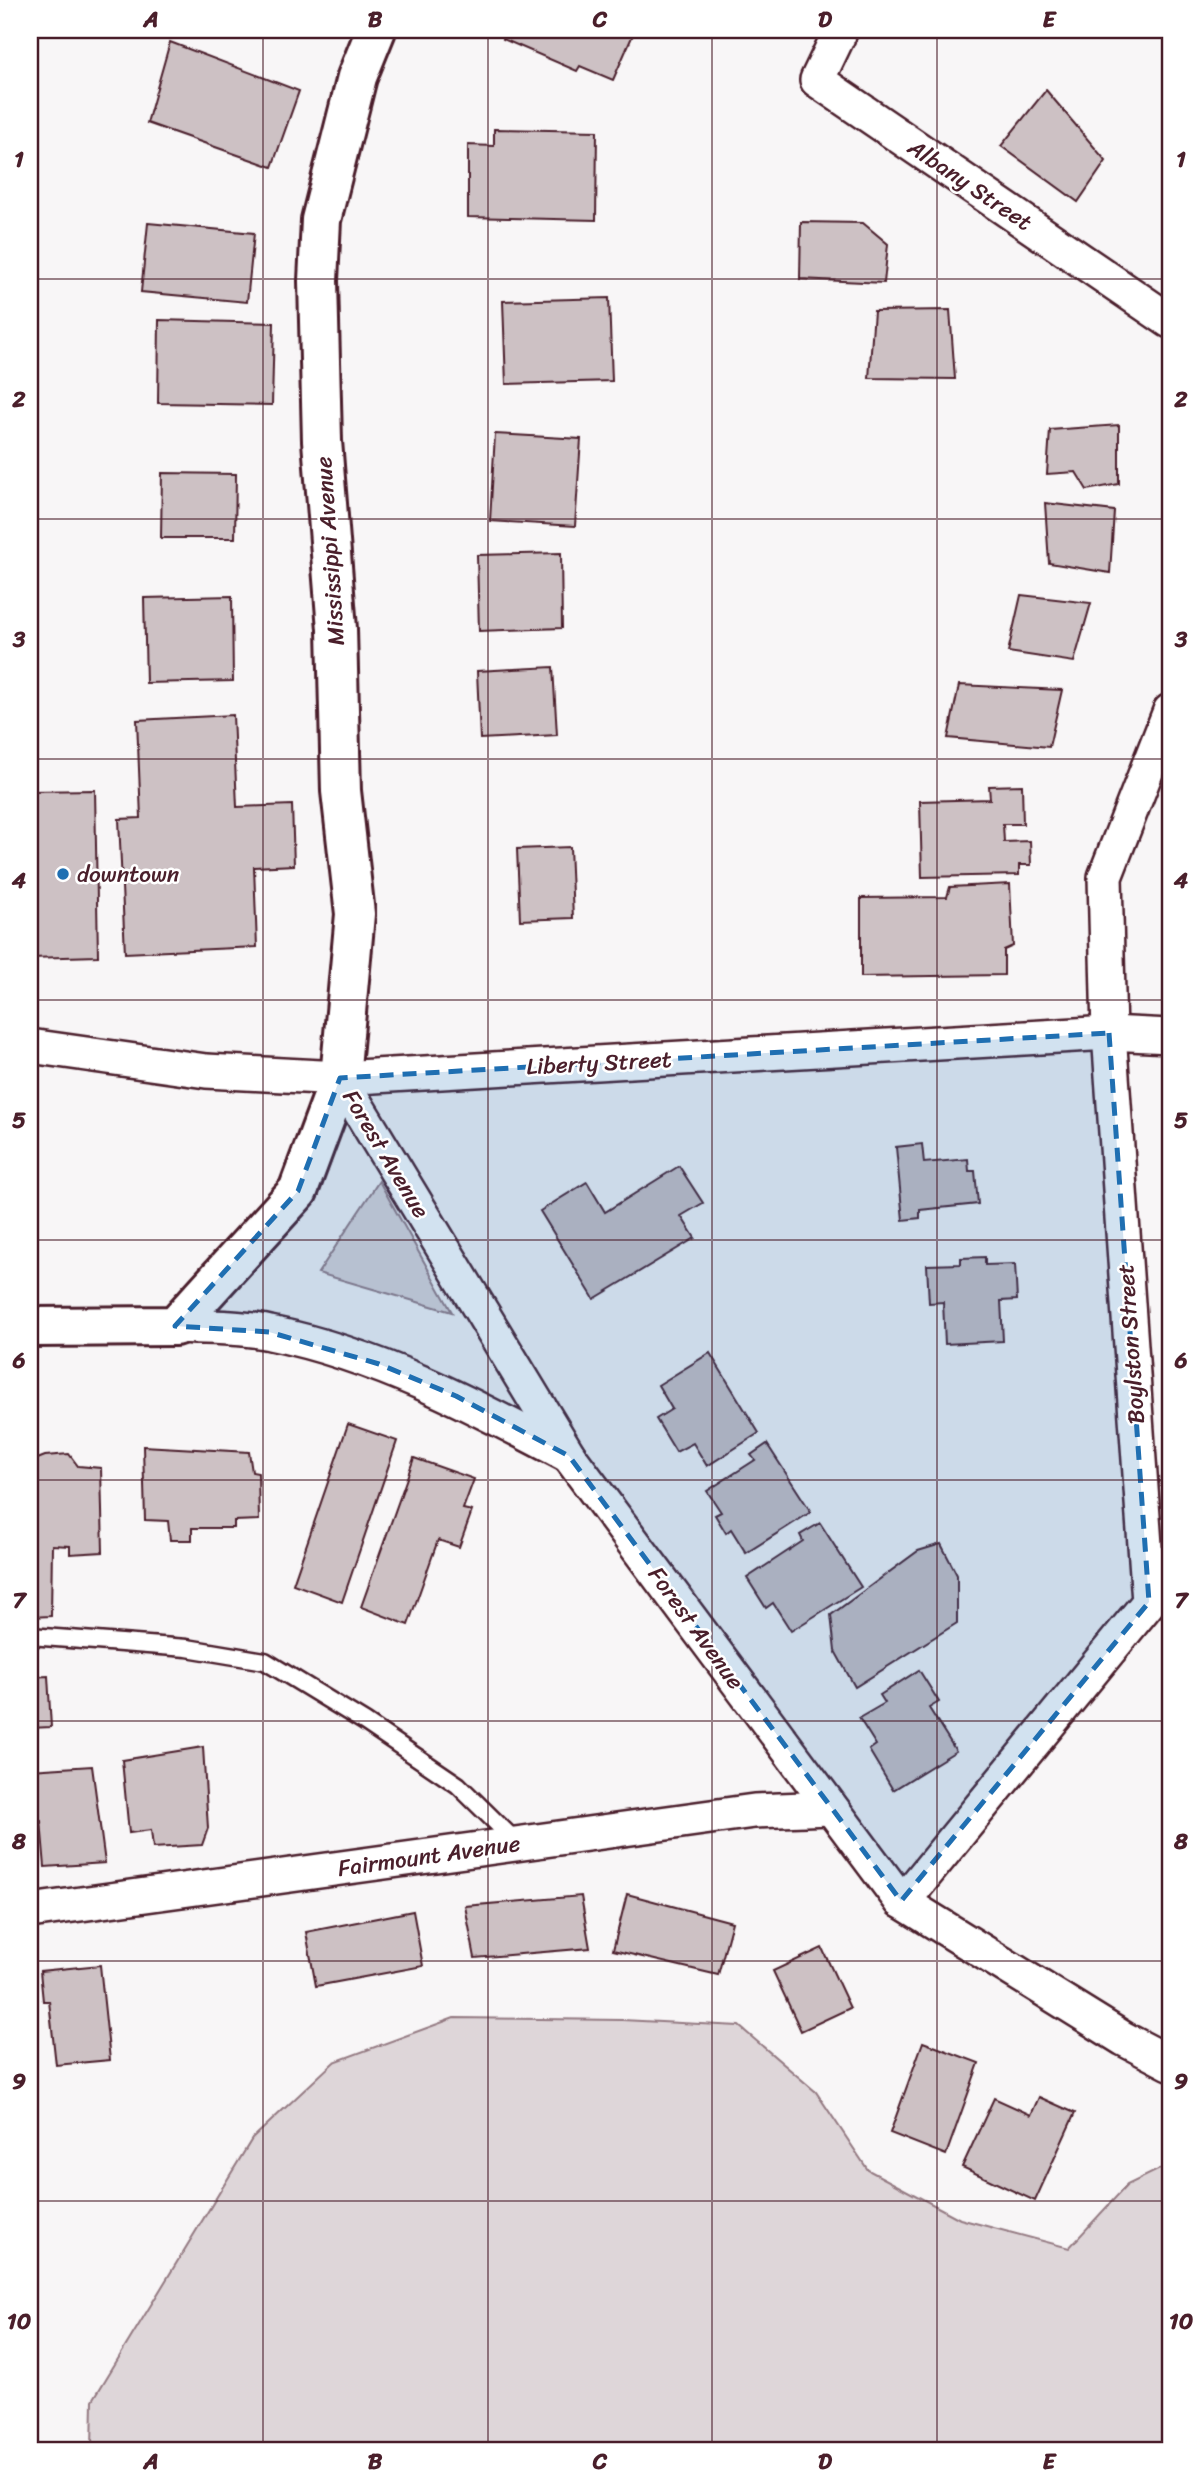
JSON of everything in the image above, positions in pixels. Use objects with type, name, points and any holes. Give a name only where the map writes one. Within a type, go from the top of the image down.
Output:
[{"type":"street","name":"Mississippi Avenue","points":[[175,1326],[298,1191],[340,1078],[355,914],[341,791],[337,629],[322,440],[318,281],[321,220],[357,77],[376,30]]},
{"type":"street","name":"Albany Street","points":[[841,30],[817,80],[1170,321]]},
{"type":"street","name":"Boylston Street","points":[[901,1901],[1160,1601],[1109,1033],[1105,877],[1170,711]]},
{"type":"street","name":"Liberty Street","points":[[30,1046],[206,1071],[340,1078],[1109,1033],[1170,1036]]},
{"type":"street","name":"Forest Avenue","points":[[340,1078],[569,1456],[901,1901],[1124,2039],[1170,2063]]},
{"type":"street","points":[[30,1327],[175,1326],[269,1332],[379,1364],[456,1396],[569,1456]]},
{"type":"street","name":"Fairmount Avenue","points":[[30,1911],[754,1811],[830,1808]]},
{"type":"lane","points":[[30,1636],[187,1648],[265,1661],[365,1722],[458,1785],[518,1844]]},
{"type":"highlighted area","points":[[1109,1033],[1149,1602],[901,1901],[569,1456],[456,1396],[379,1364],[269,1332],[175,1326],[298,1191],[340,1078]]},
{"type":"shaded area","points":[[379,1181],[452,1312],[318,1273]]},
{"type":"shaded area","points":[[454,2018],[622,2020],[739,2026],[816,2092],[868,2170],[960,2219],[1069,2248],[1127,2185],[1170,2164],[1170,2450],[92,2450],[93,2400],[252,2139],[334,2062]]},
{"type":"building","points":[[506,30],[635,30],[613,80],[580,66],[577,71],[503,39]]},
{"type":"building","points":[[170,42],[299,91],[272,167],[147,123]]},
{"type":"building","points":[[1046,90],[1106,161],[1078,202],[1001,146]]},
{"type":"building","points":[[494,129],[597,131],[596,220],[468,217],[468,145],[494,146]]},
{"type":"building","points":[[801,222],[863,223],[888,244],[884,283],[800,279]]},
{"type":"building","points":[[148,223],[254,233],[247,302],[141,292]]},
{"type":"building","points":[[609,298],[612,381],[506,384],[503,301]]},
{"type":"building","points":[[950,310],[955,379],[869,378],[874,311]]},
{"type":"building","points":[[159,320],[274,323],[272,405],[158,403]]},
{"type":"building","points":[[1119,425],[1119,484],[1087,490],[1076,472],[1047,474],[1050,430]]},
{"type":"building","points":[[495,434],[581,439],[575,526],[490,521]]},
{"type":"building","points":[[162,473],[236,474],[235,538],[161,538]]},
{"type":"building","points":[[1045,503],[1114,511],[1110,573],[1049,563]]},
{"type":"building","points":[[561,553],[562,628],[479,631],[477,555]]},
{"type":"building","points":[[1021,595],[1091,603],[1074,662],[1008,652]]},
{"type":"building","points":[[232,596],[233,681],[146,683],[144,598]]},
{"type":"building","points":[[553,667],[557,735],[480,739],[477,671]]},
{"type":"building","points":[[959,685],[1062,690],[1049,747],[948,738]]},
{"type":"building","points":[[233,715],[237,807],[292,805],[294,865],[254,867],[257,947],[125,953],[119,819],[141,818],[137,720]]},
{"type":"building","points":[[1022,785],[1023,824],[1003,824],[1004,842],[1030,841],[1031,865],[1019,865],[1019,875],[922,877],[920,801],[990,799],[989,786]]},
{"type":"building","name":"downtown","points":[[95,790],[98,956],[30,958],[30,791]]},
{"type":"building","points":[[570,847],[573,918],[520,920],[517,849]]},
{"type":"building","points":[[1010,884],[1013,946],[1004,950],[1004,975],[861,977],[861,898],[947,897],[950,887]]},
{"type":"building","points":[[922,1144],[924,1163],[968,1159],[969,1171],[975,1171],[978,1204],[920,1210],[920,1218],[903,1220],[896,1147]]},
{"type":"building","points":[[679,1166],[703,1203],[681,1216],[695,1238],[594,1299],[540,1211],[587,1182],[605,1212]]},
{"type":"building","points":[[985,1257],[985,1265],[1015,1264],[1017,1300],[1001,1301],[1003,1341],[945,1344],[943,1302],[929,1303],[927,1265],[961,1264],[961,1258]]},
{"type":"building","points":[[710,1353],[759,1433],[707,1466],[693,1443],[676,1452],[656,1419],[672,1409],[658,1385]]},
{"type":"building","points":[[348,1424],[397,1441],[342,1602],[293,1584]]},
{"type":"building","points":[[767,1444],[811,1512],[746,1553],[731,1529],[726,1533],[715,1515],[721,1512],[707,1491],[755,1460],[751,1455]]},
{"type":"building","points":[[143,1446],[249,1452],[252,1472],[258,1473],[259,1520],[234,1521],[234,1528],[192,1528],[192,1540],[170,1540],[168,1521],[145,1520]]},
{"type":"building","points":[[69,1454],[78,1466],[101,1468],[103,1552],[70,1554],[70,1546],[52,1545],[51,1616],[30,1617],[30,1462],[45,1456]]},
{"type":"building","points":[[414,1458],[474,1479],[463,1509],[472,1511],[459,1547],[438,1540],[408,1625],[361,1607]]},
{"type":"building","points":[[820,1523],[861,1587],[791,1631],[773,1603],[766,1608],[747,1578],[803,1541],[800,1535]]},
{"type":"building","points":[[941,1544],[957,1575],[957,1623],[855,1687],[835,1651],[831,1615],[918,1551]]},
{"type":"building","points":[[919,1670],[939,1702],[929,1708],[956,1751],[893,1790],[869,1750],[876,1745],[859,1718],[885,1703],[880,1695]]},
{"type":"building","points":[[48,1676],[51,1727],[30,1728],[30,1677]]},
{"type":"building","points":[[203,1747],[208,1828],[202,1845],[153,1848],[151,1830],[129,1833],[122,1760]]},
{"type":"building","points":[[92,1766],[105,1863],[45,1867],[41,1821],[30,1821],[30,1770]]},
{"type":"building","points":[[627,1894],[732,1922],[718,1975],[613,1950]]},
{"type":"building","points":[[581,1896],[590,1948],[475,1958],[465,1906]]},
{"type":"building","points":[[413,1911],[423,1966],[316,1986],[306,1932]]},
{"type":"building","points":[[822,1948],[850,2008],[801,2031],[773,1971]]},
{"type":"building","points":[[100,1965],[110,2060],[56,2065],[49,2001],[43,2001],[40,1971]]},
{"type":"building","points":[[923,2042],[979,2063],[946,2155],[890,2133]]},
{"type":"building","points":[[1039,2097],[1075,2113],[1035,2201],[962,2167],[994,2098],[1031,2115]]},
{"type":"place","name":"downtown","points":[[63,874]]}]
